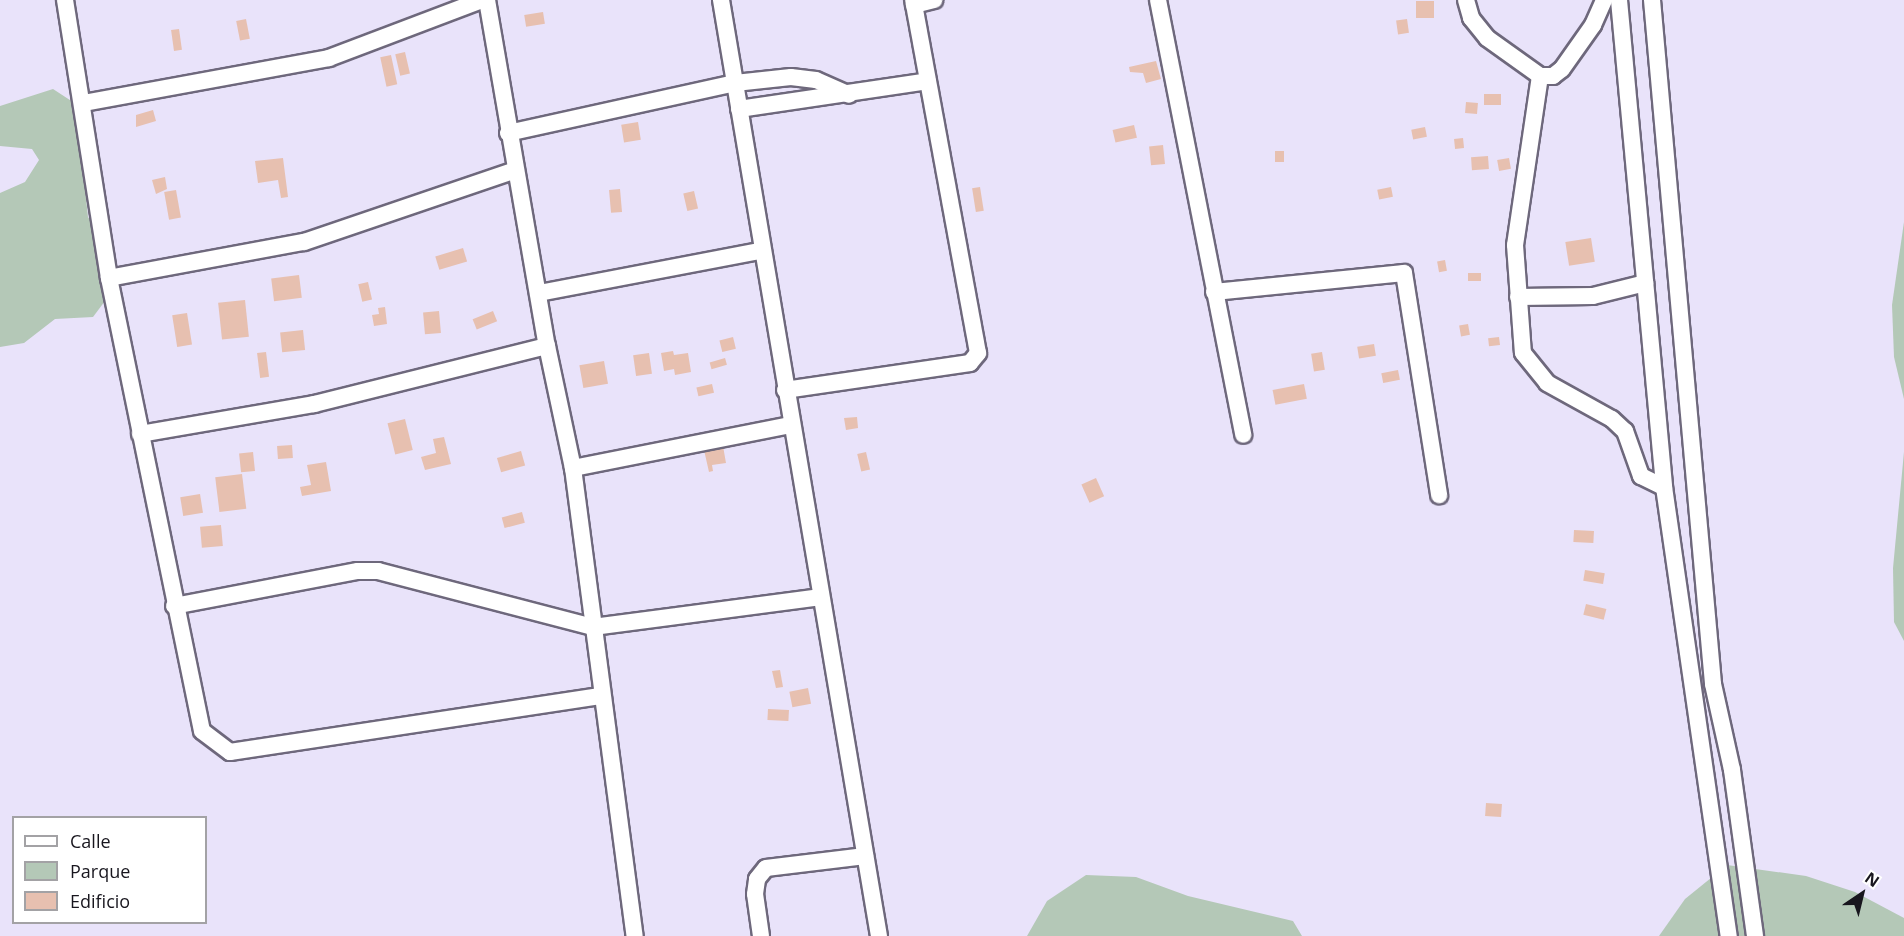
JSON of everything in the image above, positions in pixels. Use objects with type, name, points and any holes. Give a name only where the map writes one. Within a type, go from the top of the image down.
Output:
[{"type":"street","points":[[65,0],[84,103],[110,278],[174,606],[202,732],[230,752],[602,696]]},
{"type":"street","points":[[84,103],[329,58],[482,0]]},
{"type":"street","points":[[487,0],[508,133],[547,346],[573,468],[634,936]]},
{"type":"street","points":[[721,0],[760,251],[879,936]]},
{"type":"street","points":[[785,390],[970,363],[978,353],[914,3],[934,0]]},
{"type":"street","points":[[1158,0],[1243,435]]},
{"type":"street","points":[[1466,0],[1471,18],[1487,38],[1540,76],[1552,76],[1562,69],[1593,25],[1604,0]]},
{"type":"street","points":[[1619,0],[1664,487],[1729,936]]},
{"type":"street","points":[[1652,0],[1713,684],[1732,770],[1755,936]]},
{"type":"street","points":[[1540,76],[1515,245],[1523,353],[1547,383],[1612,419],[1625,431],[1641,476],[1664,487]]},
{"type":"street","points":[[508,133],[735,83],[791,77],[816,80],[849,95]]},
{"type":"street","points":[[739,109],[849,95],[928,81]]},
{"type":"street","points":[[110,278],[304,242],[515,170]]},
{"type":"street","points":[[539,293],[760,251]]},
{"type":"street","points":[[1214,292],[1404,273],[1438,495]]},
{"type":"street","points":[[1518,297],[1593,296],[1645,283]]},
{"type":"street","points":[[140,434],[314,404],[547,346]]},
{"type":"street","points":[[573,468],[791,425]]},
{"type":"street","points":[[174,606],[358,571],[378,571],[593,627],[821,597]]},
{"type":"street","points":[[761,936],[755,894],[757,879],[766,868],[865,855]]},
{"type":"green space","points":[[53,89],[76,104],[88,217],[113,256],[117,285],[93,317],[55,319],[24,343],[0,347],[0,193],[25,182],[39,160],[32,149],[0,146],[0,106]]},
{"type":"green space","points":[[1904,222],[1904,399],[1894,357],[1892,305]]},
{"type":"green space","points":[[1904,452],[1904,641],[1894,622],[1893,568]]},
{"type":"green space","points":[[1727,865],[1806,876],[1855,892],[1904,918],[1904,936],[1659,936],[1685,899]]},
{"type":"green space","points":[[1086,875],[1136,877],[1188,896],[1293,921],[1302,936],[1027,936],[1047,901]]},
{"type":"building","points":[[1416,1],[1434,1],[1434,18],[1416,18]]},
{"type":"building","points":[[543,12],[545,24],[526,27],[524,15]]},
{"type":"building","points":[[246,19],[250,39],[240,41],[236,21]]},
{"type":"building","points":[[1407,19],[1409,33],[1398,34],[1396,21]]},
{"type":"building","points":[[179,29],[182,50],[174,51],[171,30]]},
{"type":"building","points":[[405,52],[410,73],[400,76],[395,54]]},
{"type":"building","points":[[391,55],[397,84],[386,87],[380,57]]},
{"type":"building","points":[[1156,61],[1161,79],[1146,83],[1143,73],[1130,72],[1129,67]]},
{"type":"building","points":[[1484,94],[1501,94],[1501,105],[1484,105]]},
{"type":"building","points":[[1466,102],[1478,103],[1477,114],[1465,113]]},
{"type":"building","points":[[153,110],[156,121],[136,127],[136,115]]},
{"type":"building","points":[[638,122],[641,140],[624,142],[621,125]]},
{"type":"building","points":[[1134,125],[1137,138],[1115,143],[1113,130]]},
{"type":"building","points":[[1425,127],[1427,137],[1413,139],[1411,130]]},
{"type":"building","points":[[1463,138],[1464,148],[1455,149],[1454,139]]},
{"type":"building","points":[[1163,145],[1165,164],[1151,165],[1149,146]]},
{"type":"building","points":[[1275,151],[1284,151],[1284,162],[1275,162]]},
{"type":"building","points":[[1488,156],[1489,169],[1472,170],[1471,157]]},
{"type":"building","points":[[283,158],[288,197],[281,198],[278,180],[258,183],[255,161]]},
{"type":"building","points":[[1509,158],[1511,169],[1499,171],[1497,160]]},
{"type":"building","points":[[165,177],[167,189],[156,194],[152,180]]},
{"type":"building","points":[[980,187],[984,211],[976,212],[972,188]]},
{"type":"building","points":[[1391,187],[1393,197],[1379,199],[1377,190]]},
{"type":"building","points":[[620,189],[622,212],[611,213],[609,190]]},
{"type":"building","points":[[176,190],[181,218],[169,220],[164,192]]},
{"type":"building","points":[[694,191],[698,209],[687,211],[683,193]]},
{"type":"building","points":[[1591,238],[1595,262],[1569,266],[1565,242]]},
{"type":"building","points":[[463,248],[467,261],[439,270],[435,256]]},
{"type":"building","points":[[1445,260],[1447,271],[1439,272],[1437,261]]},
{"type":"building","points":[[1468,273],[1481,273],[1481,281],[1468,281]]},
{"type":"building","points":[[299,275],[302,298],[274,301],[271,278]]},
{"type":"building","points":[[368,282],[372,300],[362,302],[358,284]]},
{"type":"building","points":[[245,300],[249,337],[222,340],[218,303]]},
{"type":"building","points":[[385,307],[387,324],[374,326],[372,315],[379,314],[378,308]]},
{"type":"building","points":[[439,311],[441,333],[425,334],[423,312]]},
{"type":"building","points":[[493,311],[497,321],[477,329],[473,319]]},
{"type":"building","points":[[187,313],[192,345],[177,347],[172,315]]},
{"type":"building","points":[[1468,324],[1470,335],[1461,336],[1459,326]]},
{"type":"building","points":[[303,330],[305,350],[282,352],[280,332]]},
{"type":"building","points":[[733,337],[736,349],[722,352],[719,340]]},
{"type":"building","points":[[1499,337],[1500,345],[1489,346],[1488,338]]},
{"type":"building","points":[[1374,344],[1376,356],[1359,359],[1357,347]]},
{"type":"building","points":[[673,351],[674,355],[688,353],[691,372],[675,375],[674,369],[664,371],[661,353]]},
{"type":"building","points":[[266,352],[269,377],[260,378],[257,353]]},
{"type":"building","points":[[1322,352],[1325,370],[1314,371],[1311,354]]},
{"type":"building","points":[[649,353],[652,374],[636,376],[633,355]]},
{"type":"building","points":[[725,358],[727,365],[712,369],[710,362]]},
{"type":"building","points":[[604,361],[608,384],[583,388],[579,365]]},
{"type":"building","points":[[1398,370],[1400,380],[1383,383],[1381,373]]},
{"type":"building","points":[[712,384],[714,393],[698,396],[696,388]]},
{"type":"building","points":[[1304,384],[1307,399],[1275,405],[1273,390]]},
{"type":"building","points":[[857,417],[858,428],[846,430],[844,418]]},
{"type":"building","points":[[405,419],[413,450],[395,454],[388,423]]},
{"type":"building","points":[[444,437],[451,464],[425,470],[421,457],[436,453],[433,439]]},
{"type":"building","points":[[292,445],[293,458],[278,459],[277,446]]},
{"type":"building","points":[[723,446],[726,463],[712,465],[713,471],[709,472],[704,450]]},
{"type":"building","points":[[521,451],[525,465],[501,472],[497,458]]},
{"type":"building","points":[[253,452],[255,471],[241,472],[239,453]]},
{"type":"building","points":[[866,452],[870,470],[861,472],[857,454]]},
{"type":"building","points":[[326,462],[331,491],[302,496],[300,487],[311,485],[307,465]]},
{"type":"building","points":[[242,474],[246,509],[219,512],[215,477]]},
{"type":"building","points":[[1096,478],[1104,496],[1090,503],[1081,485]]},
{"type":"building","points":[[200,494],[203,513],[183,516],[180,497]]},
{"type":"building","points":[[522,512],[525,523],[505,528],[502,517]]},
{"type":"building","points":[[221,525],[223,546],[202,548],[200,527]]},
{"type":"building","points":[[1574,530],[1594,531],[1593,543],[1573,542]]},
{"type":"building","points":[[1585,570],[1605,573],[1603,584],[1583,581]]},
{"type":"building","points":[[1586,604],[1606,609],[1604,620],[1583,615]]},
{"type":"building","points":[[780,670],[783,687],[776,688],[772,671]]},
{"type":"building","points":[[808,688],[811,704],[792,707],[789,692]]},
{"type":"building","points":[[768,709],[789,710],[788,721],[767,720]]},
{"type":"building","points":[[1486,803],[1502,804],[1501,817],[1485,816]]}]
